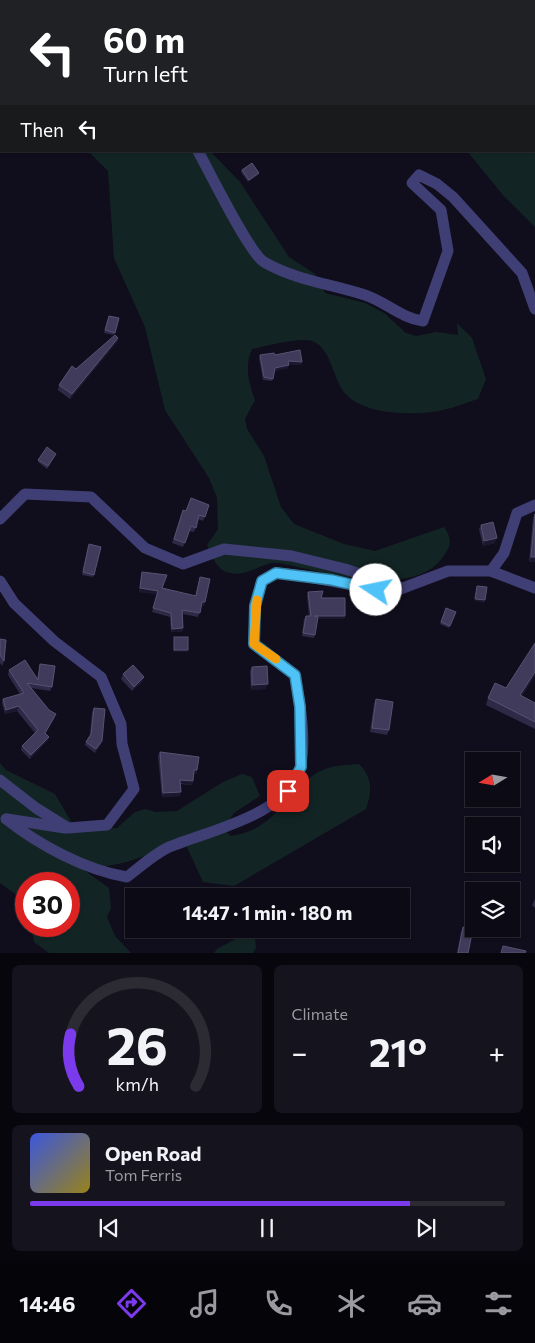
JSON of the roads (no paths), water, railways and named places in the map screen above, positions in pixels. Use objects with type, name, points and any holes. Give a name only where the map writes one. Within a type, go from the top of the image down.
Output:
[{"type":"street","points":[[199,152],[239,226],[262,261],[301,278],[340,287],[376,299],[410,319],[423,321],[448,250],[441,210],[412,183],[419,175],[437,184],[453,197],[522,273],[535,309]]},
{"type":"street","points":[[0,519],[26,494],[91,497],[145,548],[183,564],[224,549],[292,556],[345,569],[403,588]]},
{"type":"street","points":[[491,571],[504,553],[517,513],[535,505]]},
{"type":"street","points":[[3,818],[22,831],[80,862],[108,874],[127,877],[166,849],[248,819],[273,804],[288,791],[301,767],[300,707],[295,675],[254,644],[255,606],[262,581],[276,573],[313,577],[391,592],[448,571],[491,571],[535,588]]},
{"type":"street","points":[[0,581],[14,603],[54,641],[101,677],[121,724],[122,744],[134,790],[107,825],[68,828],[3,818]]},
{"type":"street","points":[[0,780],[36,808],[68,828]]}]
